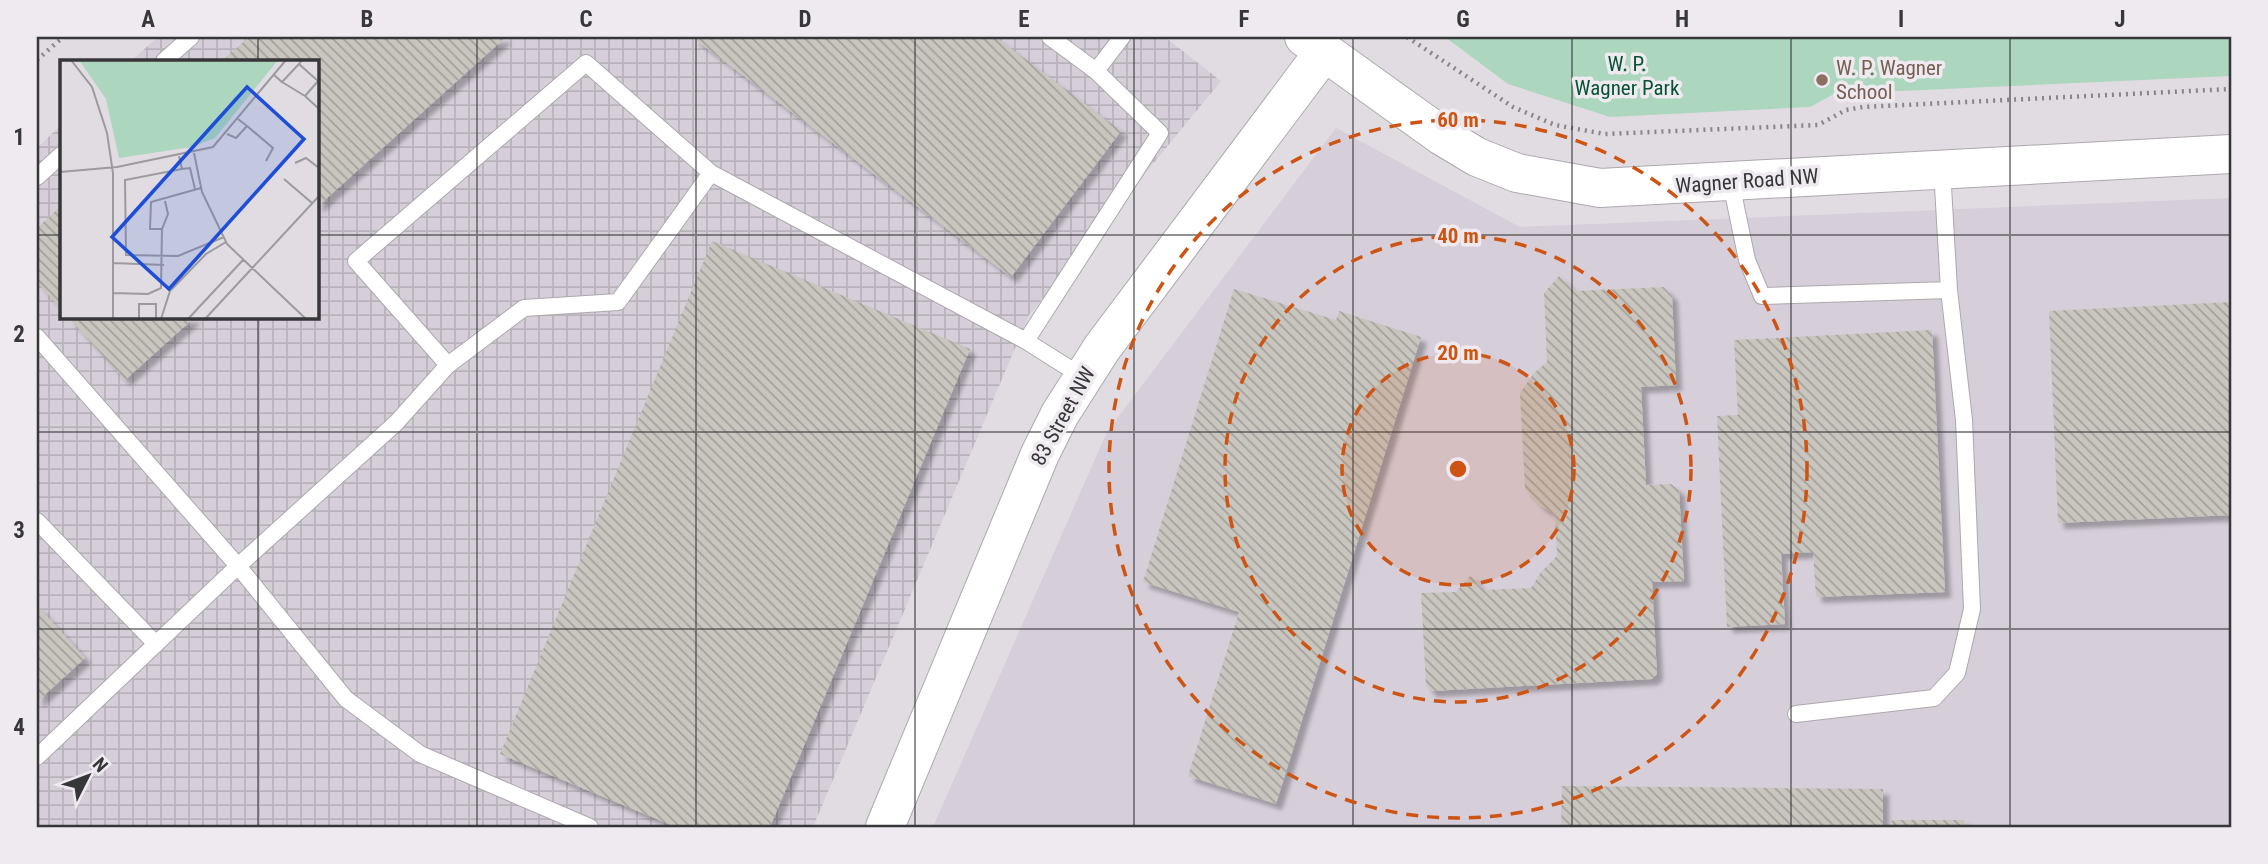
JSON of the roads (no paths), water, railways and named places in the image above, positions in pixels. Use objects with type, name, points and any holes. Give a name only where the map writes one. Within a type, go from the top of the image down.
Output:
[{"type":"street","name":"Wagner Road NW","points":[[1314,44],[1442,136],[1477,157],[1517,173],[1600,188],[2231,155]]},
{"type":"street","name":"83 Street NW","points":[[885,827],[1040,454],[1102,348],[1314,44]]},
{"type":"lane","points":[[165,60],[191,37]]},
{"type":"lane","points":[[1026,341],[1160,133],[1096,72],[1050,37]]},
{"type":"lane","points":[[1096,72],[1122,37]]},
{"type":"lane","points":[[449,365],[356,261],[586,63],[711,173],[1026,341],[1083,377]]},
{"type":"lane","points":[[37,177],[60,156]]},
{"type":"lane","points":[[1796,714],[1934,698],[1956,673],[1972,609],[1964,420],[1949,290],[1942,169]]},
{"type":"lane","points":[[37,757],[238,566],[396,422],[449,365],[524,309],[618,302],[711,173]]},
{"type":"lane","points":[[1731,183],[1747,260],[1762,296],[1949,290]]},
{"type":"lane","points":[[37,337],[238,566],[346,699],[421,754],[590,827]]},
{"type":"lane","points":[[37,521],[156,644]]},
{"type":"place","name":"W. P. Wagner School","points":[[1822,80]]},
{"type":"park label","name":"W. P. Wagner Park","points":[[1627,76]]}]
